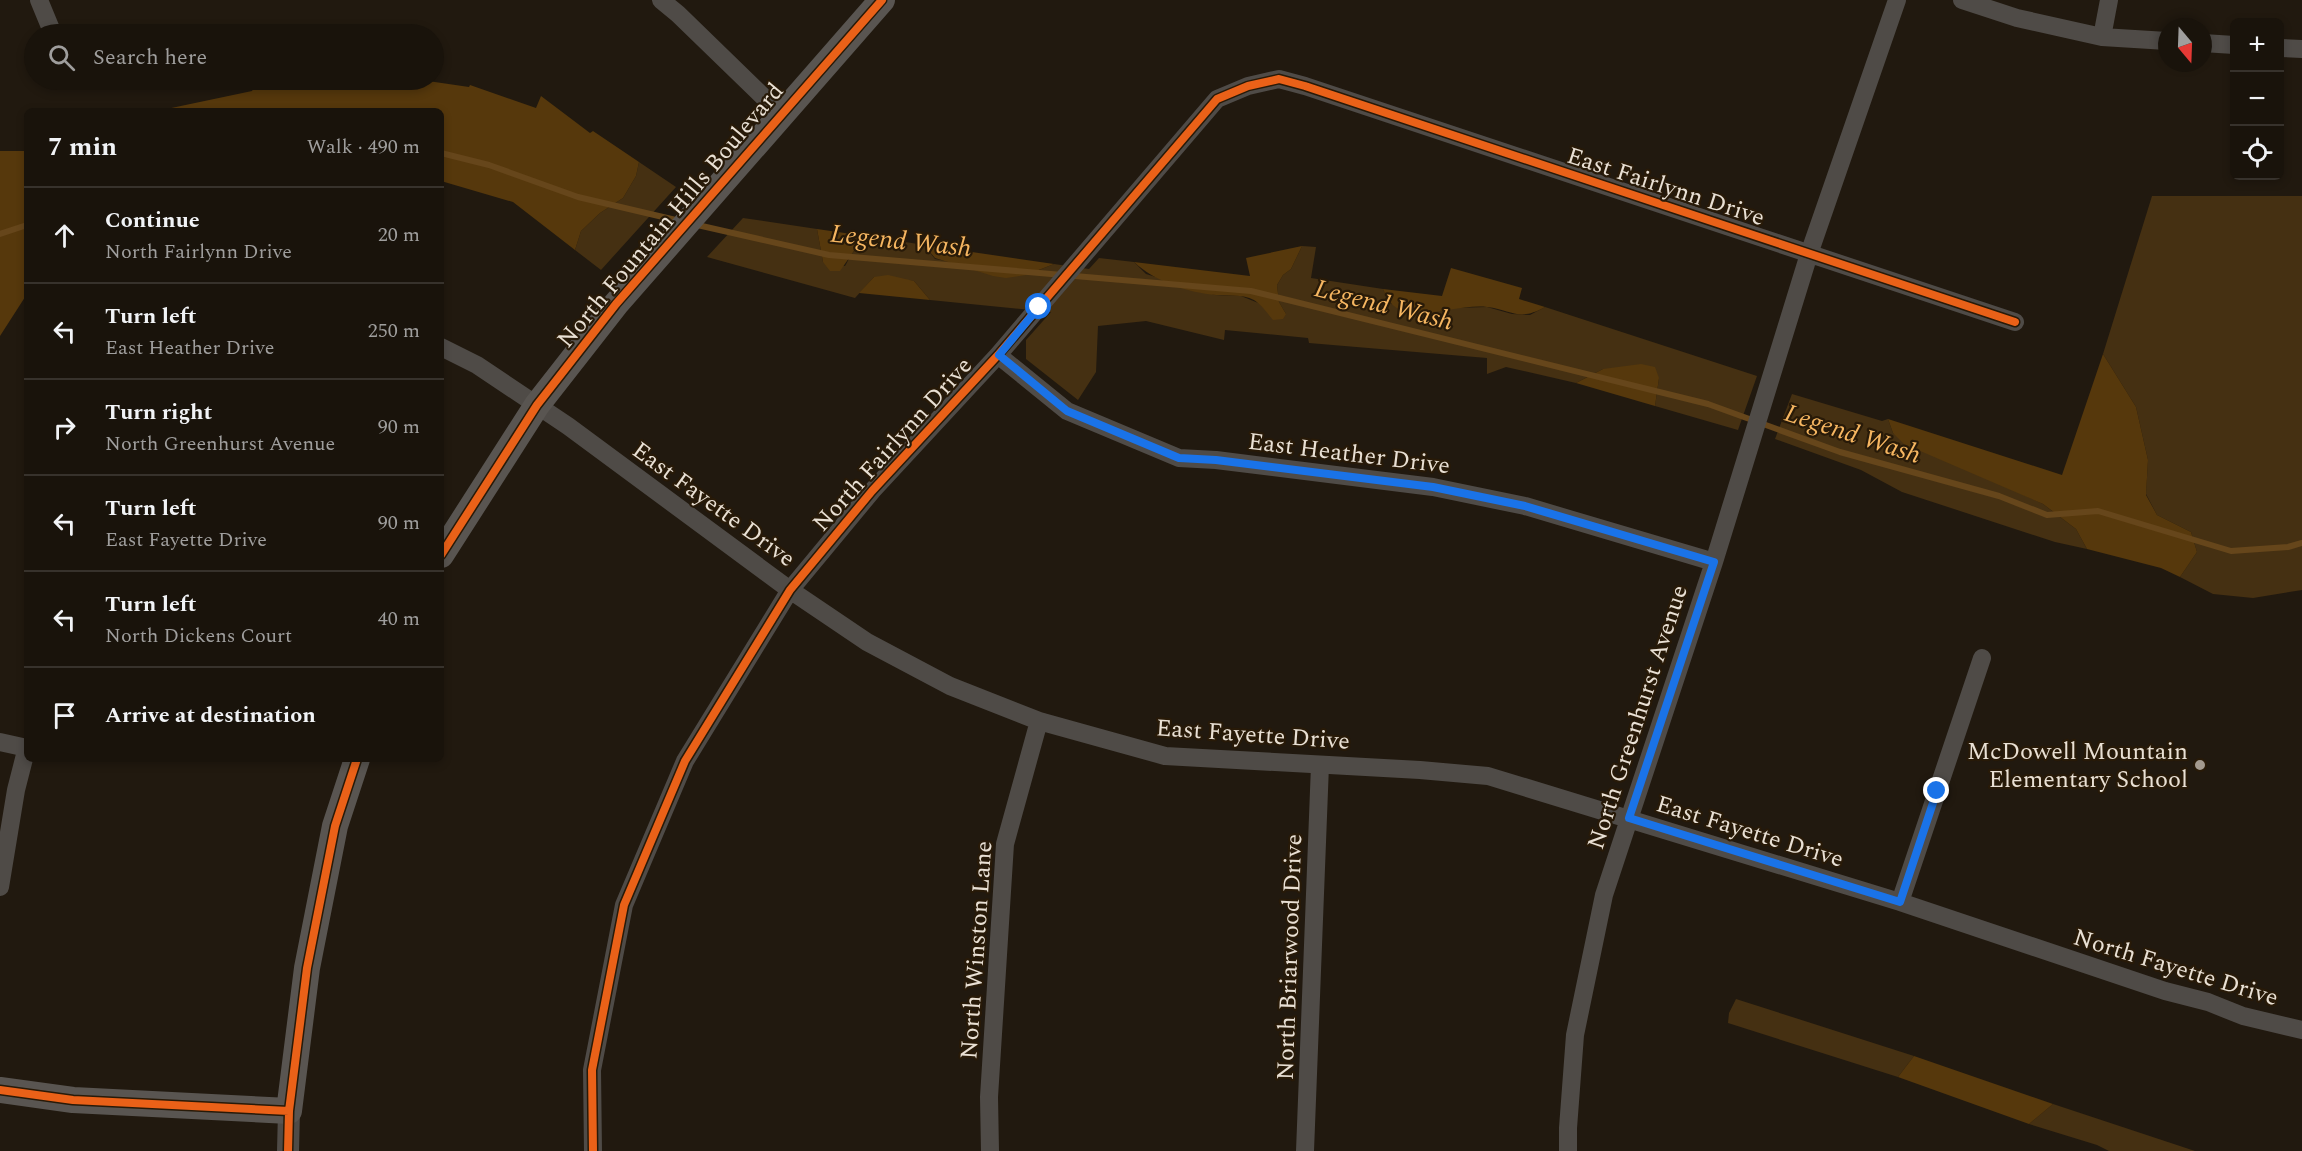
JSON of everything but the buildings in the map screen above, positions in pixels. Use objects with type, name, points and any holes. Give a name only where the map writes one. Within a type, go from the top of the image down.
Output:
[{"type":"main road","name":"North Fountain Hills Boulevard","points":[[444,550],[537,405],[616,303],[882,0]]},
{"type":"main road","points":[[0,1090],[73,1100],[289,1112],[307,968],[335,826],[356,762]]},
{"type":"street","points":[[39,0],[49,24]]},
{"type":"street","points":[[661,0],[781,114]]},
{"type":"street","name":"North Greenhurst Avenue","points":[[1568,1151],[1575,1035],[1604,895],[1714,562],[1809,254],[1897,0]]},
{"type":"street","points":[[1962,0],[2016,18],[2102,37],[2158,40]]},
{"type":"street","points":[[2102,37],[2109,0]]},
{"type":"street","points":[[2212,44],[2230,45]]},
{"type":"street","points":[[2284,48],[2302,49]]},
{"type":"street","name":"North Fairlynn Drive","points":[[593,1151],[592,1070],[624,905],[685,761],[790,590],[872,490],[999,355],[1217,99],[1248,86],[1279,79],[1305,86]]},
{"type":"street","name":"East Fairlynn Drive","points":[[1305,86],[2014,322]]},
{"type":"street","name":"East Fayette Drive","points":[[444,348],[477,365],[537,405],[790,590],[867,642],[950,686],[1039,721],[1165,756],[1488,776],[1900,902],[2037,948]]},
{"type":"street","name":"East Heather Drive","points":[[999,355],[1067,411],[1179,458],[1216,460],[1433,487],[1525,506],[1714,562]]},
{"type":"street","points":[[1900,902],[1982,658]]},
{"type":"street","name":"North Winston Lane","points":[[990,1151],[989,1097],[1005,844],[1039,721]]},
{"type":"street","points":[[0,742],[24,746]]},
{"type":"street","points":[[0,887],[16,790],[24,759]]},
{"type":"street","name":"North Briarwood Drive","points":[[1305,1151],[1320,765]]},
{"type":"street","name":"North Fayette Drive","points":[[2037,948],[2165,991],[2208,1002],[2243,1016],[2302,1030]]},
{"type":"street","points":[[288,1151],[289,1112]]},
{"type":"shaded area","points":[[444,83],[469,87],[470,85],[536,108],[541,96],[590,133],[593,131],[639,162],[636,176],[623,198],[600,213],[581,231],[575,250],[513,202],[444,182],[444,108],[171,108],[252,91],[444,90]]},
{"type":"shaded area","points":[[0,151],[24,151],[24,299],[0,336]]},
{"type":"shaded area","points":[[639,162],[676,187],[601,270],[575,250],[581,231],[600,213],[623,198],[636,176]]},
{"type":"shaded area","points":[[2152,196],[2302,196],[2302,590],[2253,598],[2213,594],[2180,577],[2197,552],[2191,532],[2157,515],[2146,494],[2148,460],[2136,407],[2103,354]]},
{"type":"shaded area","points":[[743,218],[817,229],[823,262],[845,266],[861,245],[878,241],[924,245],[935,259],[1026,275],[1054,264],[1089,269],[1099,258],[1134,262],[1146,274],[1215,295],[1241,296],[1286,314],[1279,302],[1277,285],[1283,275],[1291,269],[1302,246],[1316,247],[1311,278],[1383,289],[1391,304],[1453,308],[1487,307],[1512,314],[1530,315],[1545,307],[1757,376],[1738,430],[1655,406],[1659,378],[1603,369],[1576,383],[1506,367],[1487,374],[1487,358],[1309,343],[1308,338],[1225,330],[1224,340],[1146,321],[1098,326],[1096,372],[1078,400],[1026,359],[1026,340],[1051,312],[930,300],[914,281],[874,277],[855,298],[707,257]]},
{"type":"shaded area","points":[[817,229],[893,240],[865,243],[856,248],[840,271],[830,271],[823,262]]},
{"type":"shaded area","points":[[924,245],[1054,264],[1026,275],[1006,278],[935,258]]},
{"type":"shaded area","points":[[1302,246],[1291,269],[1283,275],[1277,285],[1279,302],[1286,314],[1283,319],[1273,320],[1254,300],[1240,296],[1206,294],[1183,289],[1151,275],[1134,262],[1250,276],[1246,258]]},
{"type":"shaded area","points":[[1451,268],[1522,288],[1519,299],[1545,307],[1528,314],[1516,314],[1487,307],[1413,313],[1393,306],[1383,289],[1442,296]]},
{"type":"shaded area","points":[[888,275],[914,281],[930,300],[859,293],[874,277]]},
{"type":"shaded area","points":[[2103,354],[2136,407],[2148,460],[2146,495],[2157,515],[2191,532],[2197,552],[2180,577],[2161,568],[2087,549],[2076,529],[2043,504],[1904,444],[1893,433],[1888,419],[2062,475]]},
{"type":"shaded area","points":[[1641,364],[1655,367],[1659,378],[1655,406],[1576,383],[1603,369]]},
{"type":"shaded area","points":[[1792,394],[1882,421],[1888,419],[1893,433],[2043,504],[2076,529],[2087,549],[2055,542],[1902,492],[1861,470],[1775,439]]},
{"type":"shaded area","points":[[1736,999],[1914,1056],[1898,1077],[1728,1023],[1729,1013]]},
{"type":"shaded area","points":[[1914,1056],[2053,1104],[2029,1124],[1898,1077]]},
{"type":"shaded area","points":[[2053,1104],[2195,1151],[2109,1151],[2097,1145],[2029,1124]]},
{"type":"waterway","name":"Legend Wash","points":[[444,154],[489,165],[578,197],[680,221]]},
{"type":"waterway","name":"Legend Wash","points":[[693,224],[829,255],[1251,291],[1708,404],[1840,452],[1999,496],[2047,515],[2098,511],[2231,551],[2288,547],[2302,543]]},
{"type":"waterway","name":"Legend Wash","points":[[0,234],[24,226]]},
{"type":"cycle path","points":[[444,550],[537,405],[616,304],[882,0]]},
{"type":"cycle path","points":[[593,1151],[592,1070],[624,905],[685,761],[790,590],[872,491],[998,355],[1217,99],[1248,86],[1279,79],[1305,86],[2015,322]]},
{"type":"cycle path","points":[[288,1151],[289,1111],[307,968],[335,826],[356,762]]},
{"type":"cycle path","points":[[0,1090],[73,1100],[289,1111]]},
{"type":"place","name":"McDowell Mountain Elementary School","points":[[2200,765]]},
{"type":"route","points":[[1039,307],[999,355],[1067,411],[1179,458],[1216,460],[1433,487],[1525,506],[1714,562],[1629,818],[1900,902],[1937,791]]}]
